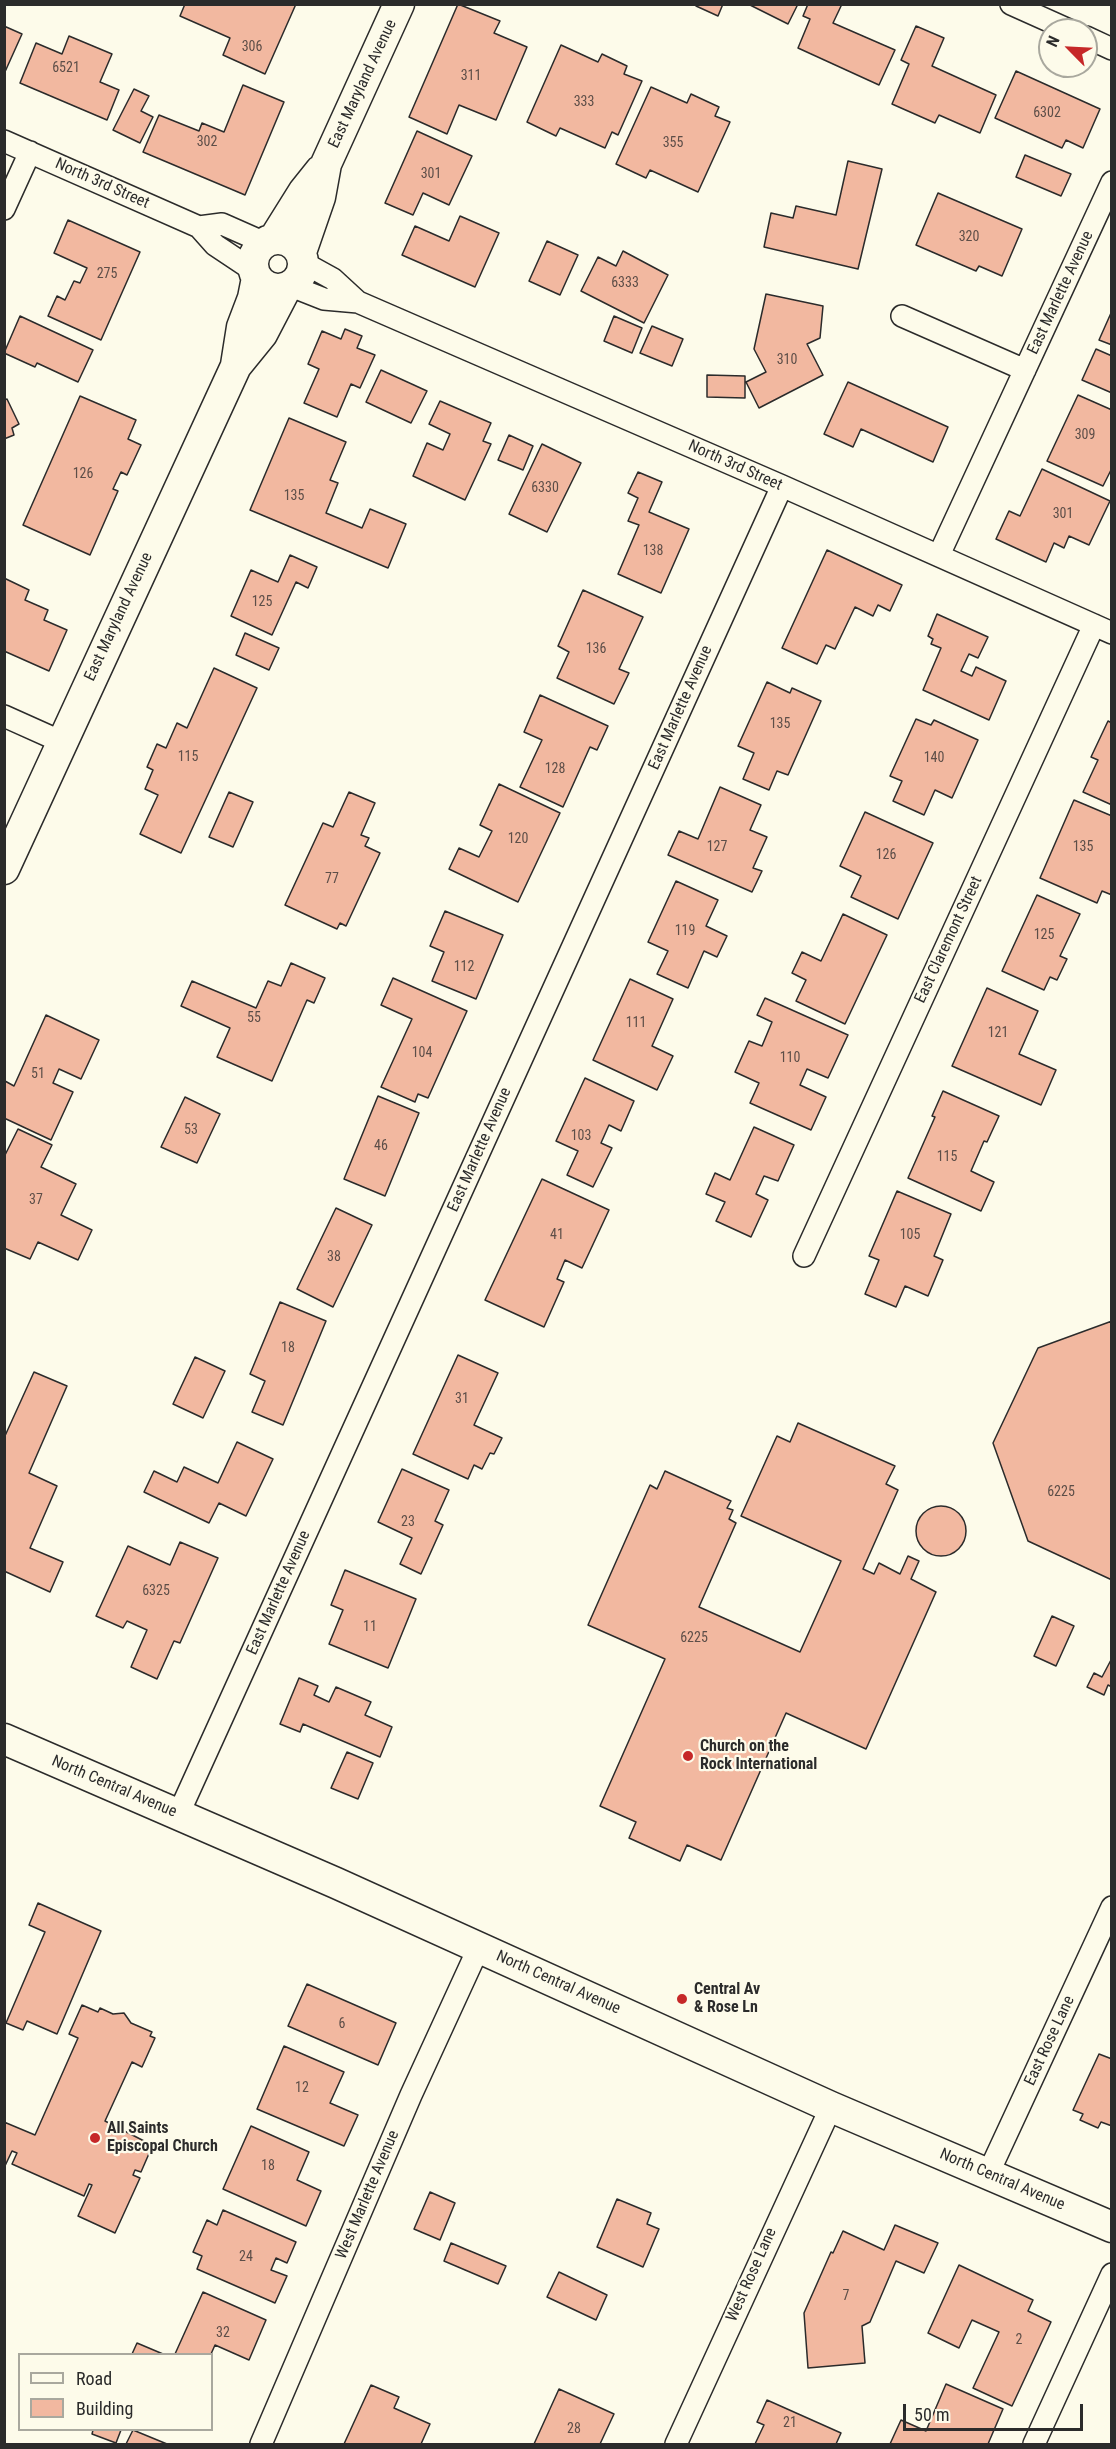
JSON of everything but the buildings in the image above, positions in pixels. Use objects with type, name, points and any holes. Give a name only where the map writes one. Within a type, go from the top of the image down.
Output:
[{"type":"street","name":"East Maryland Avenue","points":[[4,869],[236,366],[262,334],[296,272],[320,197],[326,164],[399,4]]},
{"type":"street","points":[[1011,4],[1042,18]]},
{"type":"street","points":[[1098,43],[1112,49]]},
{"type":"street","name":"North 3rd Street","points":[[4,141],[199,227],[214,245],[255,274]]},
{"type":"street","points":[[4,209],[30,152]]},
{"type":"street","name":"East Maryland Avenue","points":[[236,366],[242,327],[253,298],[255,255],[269,241],[326,164]]},
{"type":"street","name":"East Marlette Avenue","points":[[939,555],[1112,182]]},
{"type":"street","name":"North 3rd Street","points":[[199,227],[222,224],[269,241]]},
{"type":"street","points":[[255,274],[266,287],[280,290],[296,272],[292,243],[269,241]]},
{"type":"street","name":"North 3rd Street","points":[[296,272],[324,299],[358,302],[782,486],[1103,629]]},
{"type":"street","name":"East Marlette Avenue","points":[[902,316],[1025,370]]},
{"type":"street","name":"East Marlette Avenue","points":[[178,1815],[782,486]]},
{"type":"street","name":"East Claremont Street","points":[[804,1256],[1103,629]]},
{"type":"street","points":[[4,716],[62,742]]},
{"type":"street","name":"North Central Avenue","points":[[4,1739],[479,1947],[831,2107],[1112,2227]]},
{"type":"street","name":"East Rose Lane","points":[[988,2174],[1112,1907]]},
{"type":"street","name":"West Marlette Avenue","points":[[261,2445],[411,2095],[479,1947]]},
{"type":"street","name":"West Rose Lane","points":[[676,2445],[831,2107]]},
{"type":"street","points":[[1034,2445],[1112,2274]]},
{"type":"place","name":"Church on the Rock International","points":[[688,1756]]},
{"type":"place","name":"Central Av & Rose Ln","points":[[682,1999]]},
{"type":"place","name":"All Saints Episcopal Church","points":[[95,2138]]}]
